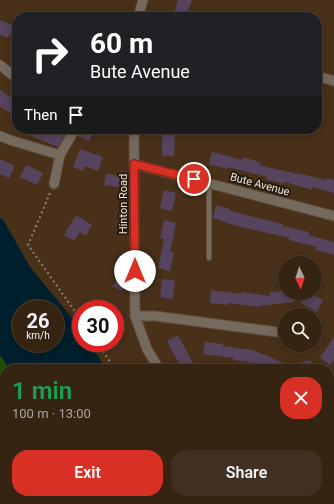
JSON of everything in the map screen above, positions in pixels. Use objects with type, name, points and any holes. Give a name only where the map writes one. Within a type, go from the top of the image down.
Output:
[{"type":"street","points":[[139,12],[143,0]]},
{"type":"street","points":[[0,66],[12,75]]},
{"type":"street","points":[[322,77],[334,81]]},
{"type":"street","points":[[54,184],[60,155],[72,134]]},
{"type":"street","name":"Hinton Road","points":[[134,134],[135,316],[147,349],[156,364]]},
{"type":"street","points":[[0,136],[60,155]]},
{"type":"street","name":"Bute Avenue","points":[[134,164],[334,216]]},
{"type":"street","points":[[135,316],[154,316],[278,332]]},
{"type":"lane","points":[[209,183],[209,258]]},
{"type":"path","points":[[54,184],[28,245],[72,307]]},
{"type":"path","points":[[104,352],[112,364]]},
{"type":"green space","points":[[0,355],[6,364],[0,364]]},
{"type":"water","points":[[0,218],[4,221],[30,267],[57,300],[12,300],[12,352],[64,352],[64,308],[72,318],[72,352],[95,352],[103,364],[6,364],[0,355]]},
{"type":"building","points":[[178,0],[192,0],[188,12],[175,12]]},
{"type":"building","points":[[0,20],[12,25],[12,30],[8,38],[0,35]]},
{"type":"building","points":[[0,90],[12,98],[12,114],[0,107]]},
{"type":"building","points":[[26,134],[65,134],[58,147]]},
{"type":"building","points":[[79,134],[92,134],[89,141],[78,136]]},
{"type":"building","points":[[162,135],[175,135],[174,156],[162,156]]},
{"type":"building","points":[[80,149],[103,157],[98,171],[85,166],[83,171],[73,167]]},
{"type":"building","points":[[212,152],[242,160],[242,157],[260,162],[259,165],[297,174],[326,180],[326,178],[334,180],[334,193],[313,187],[312,190],[285,182],[284,184],[266,179],[267,177],[228,167],[227,169],[209,164]]},
{"type":"building","points":[[0,159],[15,166],[9,178],[0,174]]},
{"type":"building","points":[[26,165],[43,173],[37,185],[20,177]]},
{"type":"building","points":[[106,174],[121,176],[119,187],[104,185]]},
{"type":"building","points":[[164,190],[176,193],[172,211],[160,208]]},
{"type":"building","points":[[216,205],[230,209],[230,211],[309,232],[309,235],[334,242],[334,255],[316,250],[317,247],[289,240],[289,238],[233,225],[213,218]]},
{"type":"building","points":[[76,215],[92,225],[86,236],[80,232],[74,241],[64,235]]},
{"type":"building","points":[[164,220],[176,223],[170,252],[174,253],[170,271],[158,268],[164,239],[160,238]]},
{"type":"building","points":[[119,275],[127,279],[121,291],[113,286]]},
{"type":"building","points":[[162,279],[175,280],[173,299],[160,297]]},
{"type":"building","points":[[211,290],[270,296],[270,292],[278,291],[278,300],[294,300],[294,302],[259,307],[228,303],[228,305],[210,303]]},
{"type":"building","points":[[302,300],[323,300],[319,308],[310,308],[301,303]]},
{"type":"building","points":[[178,335],[193,364],[179,364],[167,341]]},
{"type":"building","points":[[334,337],[334,360],[331,364],[329,364],[320,358]]},
{"type":"building","points":[[205,342],[223,344],[223,346],[253,350],[286,364],[262,364],[203,354]]},
{"type":"building","points":[[311,360],[312,364],[295,364]]},
{"type":"route","points":[[135,271],[134,164],[194,179]]}]
